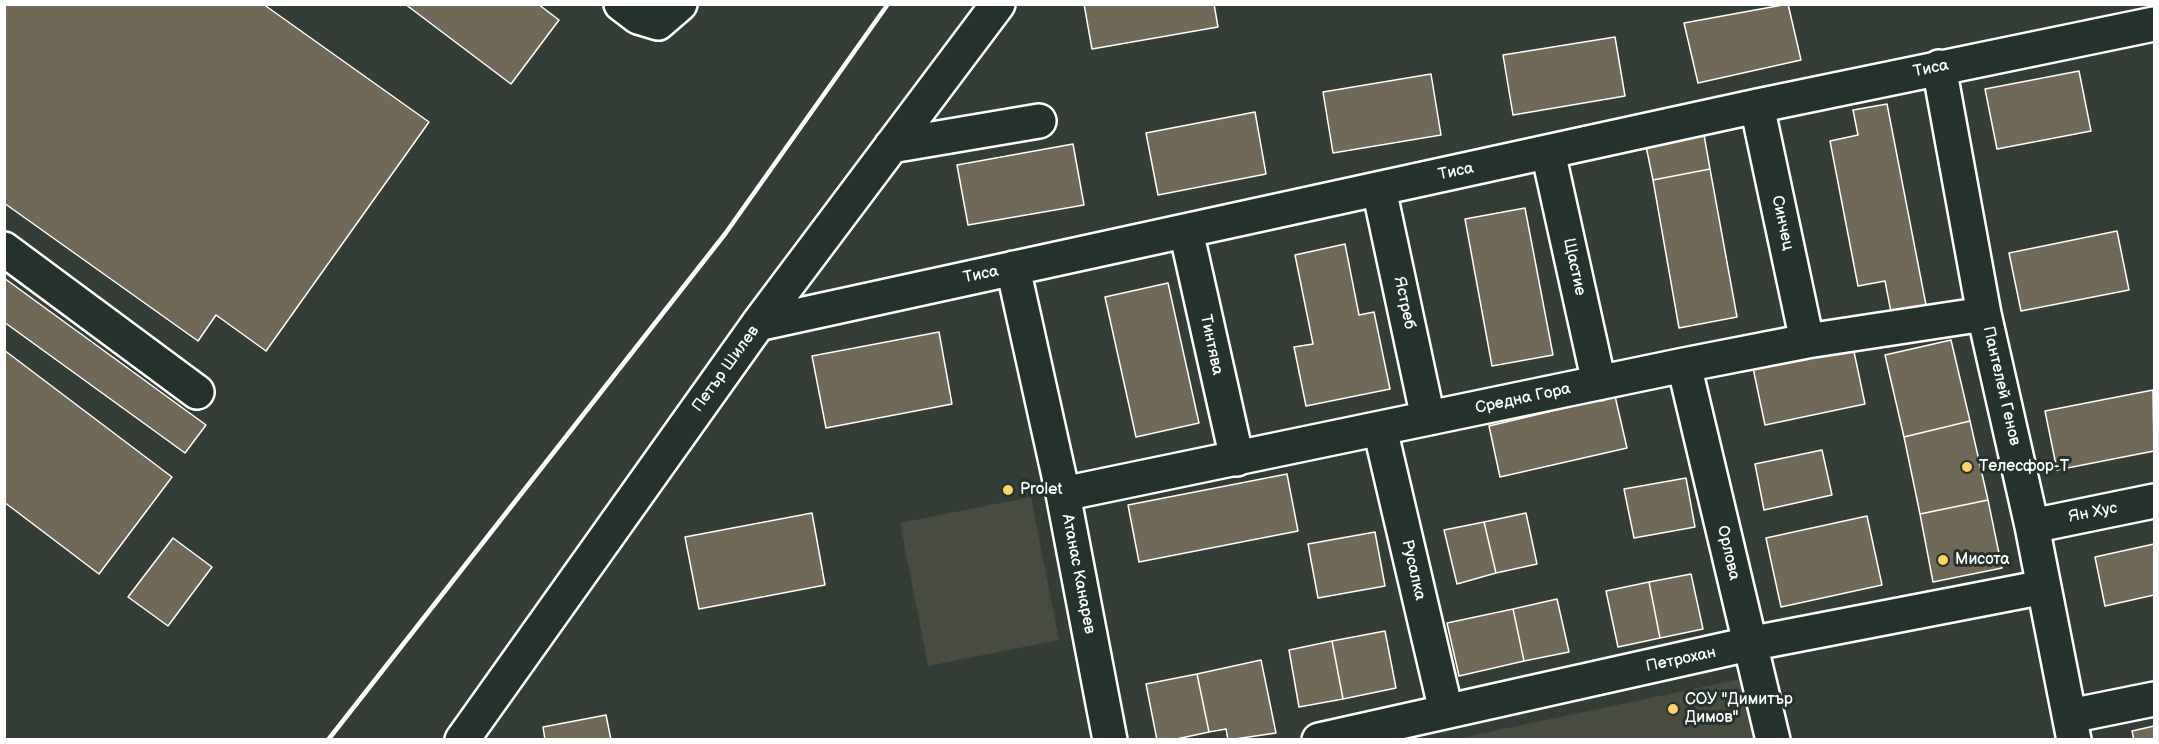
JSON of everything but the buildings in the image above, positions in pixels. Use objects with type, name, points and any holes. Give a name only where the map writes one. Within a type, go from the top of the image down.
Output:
[{"type":"street","points":[[621,4],[638,17],[669,14]]},
{"type":"street","name":"Петър Шилев","points":[[462,740],[759,324],[998,4]]},
{"type":"street","name":"Тиса","points":[[759,324],[1939,67],[2153,32]]},
{"type":"street","name":"Пантелей Генов","points":[[1939,67],[1984,314],[2032,526],[2072,728]]},
{"type":"street","name":"Синчец","points":[[1757,106],[1807,341]]},
{"type":"street","points":[[891,146],[1039,121]]},
{"type":"street","name":"Щастие","points":[[1548,152],[1599,383]]},
{"type":"street","name":"Ястреб","points":[[1379,189],[1428,418]]},
{"type":"street","name":"Тинтява","points":[[1186,231],[1237,459]]},
{"type":"street","points":[[4,249],[197,392]]},
{"type":"street","name":"Атанас Канарев","points":[[1013,268],[1063,494],[1110,740]]},
{"type":"street","name":"Средна Гора","points":[[1063,494],[1684,365],[1807,341],[1984,314]]},
{"type":"street","name":"Орлова","points":[[1684,365],[1773,740]]},
{"type":"street","name":"Русалка","points":[[1380,429],[1446,711]]},
{"type":"street","name":"Ян Хус","points":[[2032,526],[2154,501]]},
{"type":"street","name":"Петрохан","points":[[1319,740],[1749,645],[2044,587]]},
{"type":"street","points":[[2072,728],[2154,699]]},
{"type":"shaded area","points":[[1031,497],[1059,640],[928,666],[900,523]]},
{"type":"shaded area","name":"СОУ \"Димитър Димов\"","points":[[1741,679],[1754,739],[1455,739]]},
{"type":"railway","points":[[328,740],[725,234],[888,4]]},
{"type":"place","name":"Телесфор-Т","points":[[1967,467]]},
{"type":"place","name":"Prolet","points":[[1008,490]]},
{"type":"place","name":"Мисота","points":[[1943,560]]},
{"type":"place","name":"СОУ \"Димитър Димов\"","points":[[1673,709]]}]
